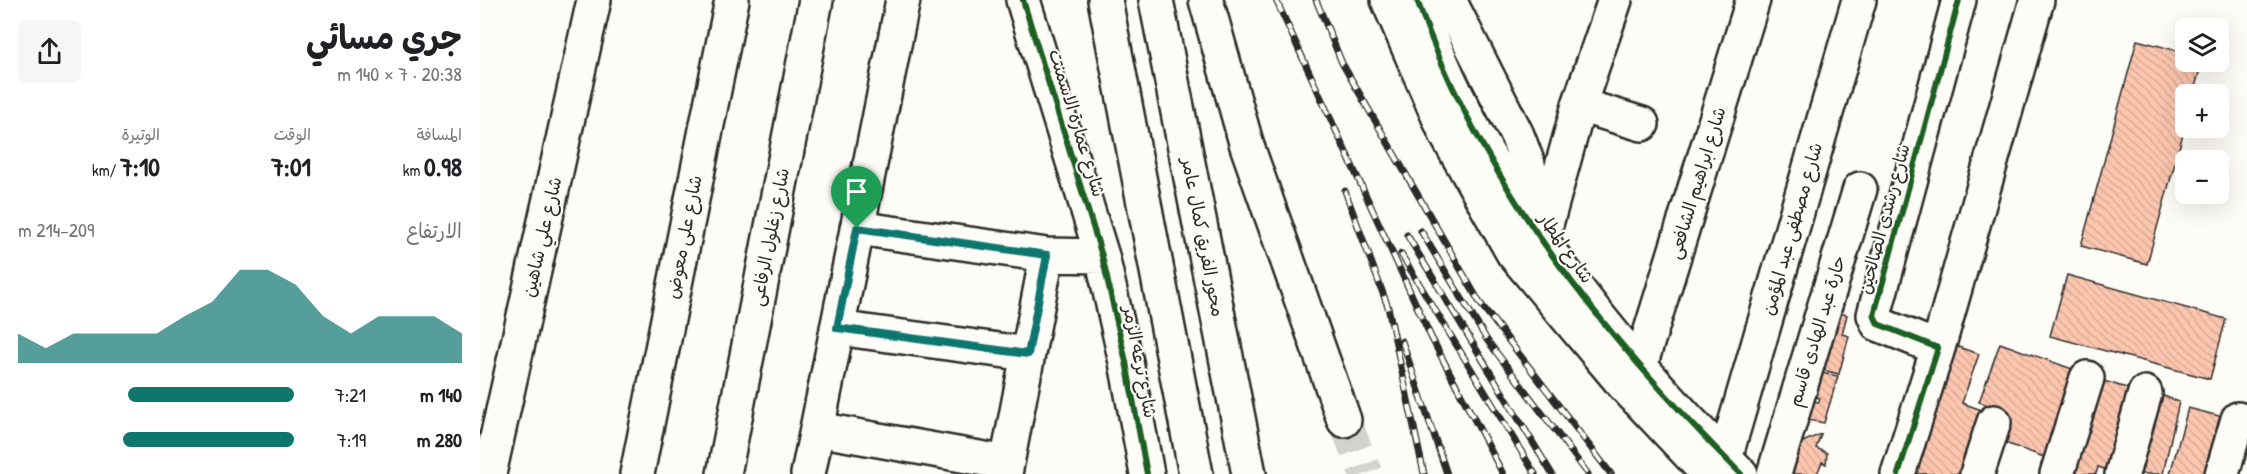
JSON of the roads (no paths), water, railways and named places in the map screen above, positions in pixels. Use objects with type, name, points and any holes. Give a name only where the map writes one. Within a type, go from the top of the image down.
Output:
[{"type":"main road","name":"شارع علي شاهين","points":[[489,474],[594,0]]},
{"type":"main road","name":"شارع على معوض","points":[[637,474],[732,0]]},
{"type":"main road","name":"شارع زغلول الرفاعى","points":[[724,474],[816,0]]},
{"type":"main road","points":[[808,474],[903,0]]},
{"type":"main road","name":"شارع عمارة الاسمنت","points":[[1023,0],[1102,256]]},
{"type":"main road","points":[[1105,0],[1196,474]]},
{"type":"main road","name":"محور الفريق كمال عامر","points":[[1156,0],[1249,474]]},
{"type":"main road","points":[[1206,0],[1247,146],[1344,420]]},
{"type":"main road","points":[[1542,242],[1579,105],[1615,0]]},
{"type":"main road","name":"شارع ابراهيم الشافعى","points":[[1640,366],[1753,0]]},
{"type":"main road","name":"شارع مصطفى عبد المؤمن","points":[[1722,470],[1859,0]]},
{"type":"main road","name":"شارع رشدى الصالحين","points":[[1938,348],[1878,324],[1874,315],[1959,0]]},
{"type":"main road","points":[[1898,474],[1938,348],[2037,0]]},
{"type":"main road","points":[[1413,3],[1505,108],[1528,164],[1542,242]]},
{"type":"main road","points":[[1413,3],[1446,134],[1514,253],[1623,384],[1722,470]]},
{"type":"main road","points":[[1579,105],[1642,124]]},
{"type":"main road","name":"حارة عبد الهادى قاسم","points":[[1774,474],[1860,189]]},
{"type":"main road","points":[[857,228],[1047,255],[1102,256]]},
{"type":"main road","name":"شارع المطار","points":[[1542,242],[1579,293],[1722,470]]},
{"type":"main road","points":[[817,429],[1006,469],[1047,255]]},
{"type":"main road","name":"شارع ترعه الزمر","points":[[1102,256],[1126,362],[1147,474]]},
{"type":"main road","points":[[837,328],[1028,354]]},
{"type":"main road","points":[[2057,474],[2087,378]]},
{"type":"main road","points":[[2122,474],[2145,393]]},
{"type":"main road","points":[[2222,474],[2238,419]]},
{"type":"main road","points":[[1977,474],[1994,422]]},
{"type":"tunnel","points":[[1344,420],[1366,474]]},
{"type":"railway","points":[[1276,0],[1431,337],[1503,474]]},
{"type":"railway","points":[[1316,0],[1342,63],[1480,303],[1611,474]]},
{"type":"railway","points":[[1345,191],[1388,307],[1424,474]]},
{"type":"railway","points":[[1421,231],[1487,340],[1588,474]]},
{"type":"railway","points":[[1407,235],[1552,474]]},
{"type":"railway","points":[[1401,254],[1535,474]]},
{"type":"railway","points":[[1402,341],[1447,474]]}]
